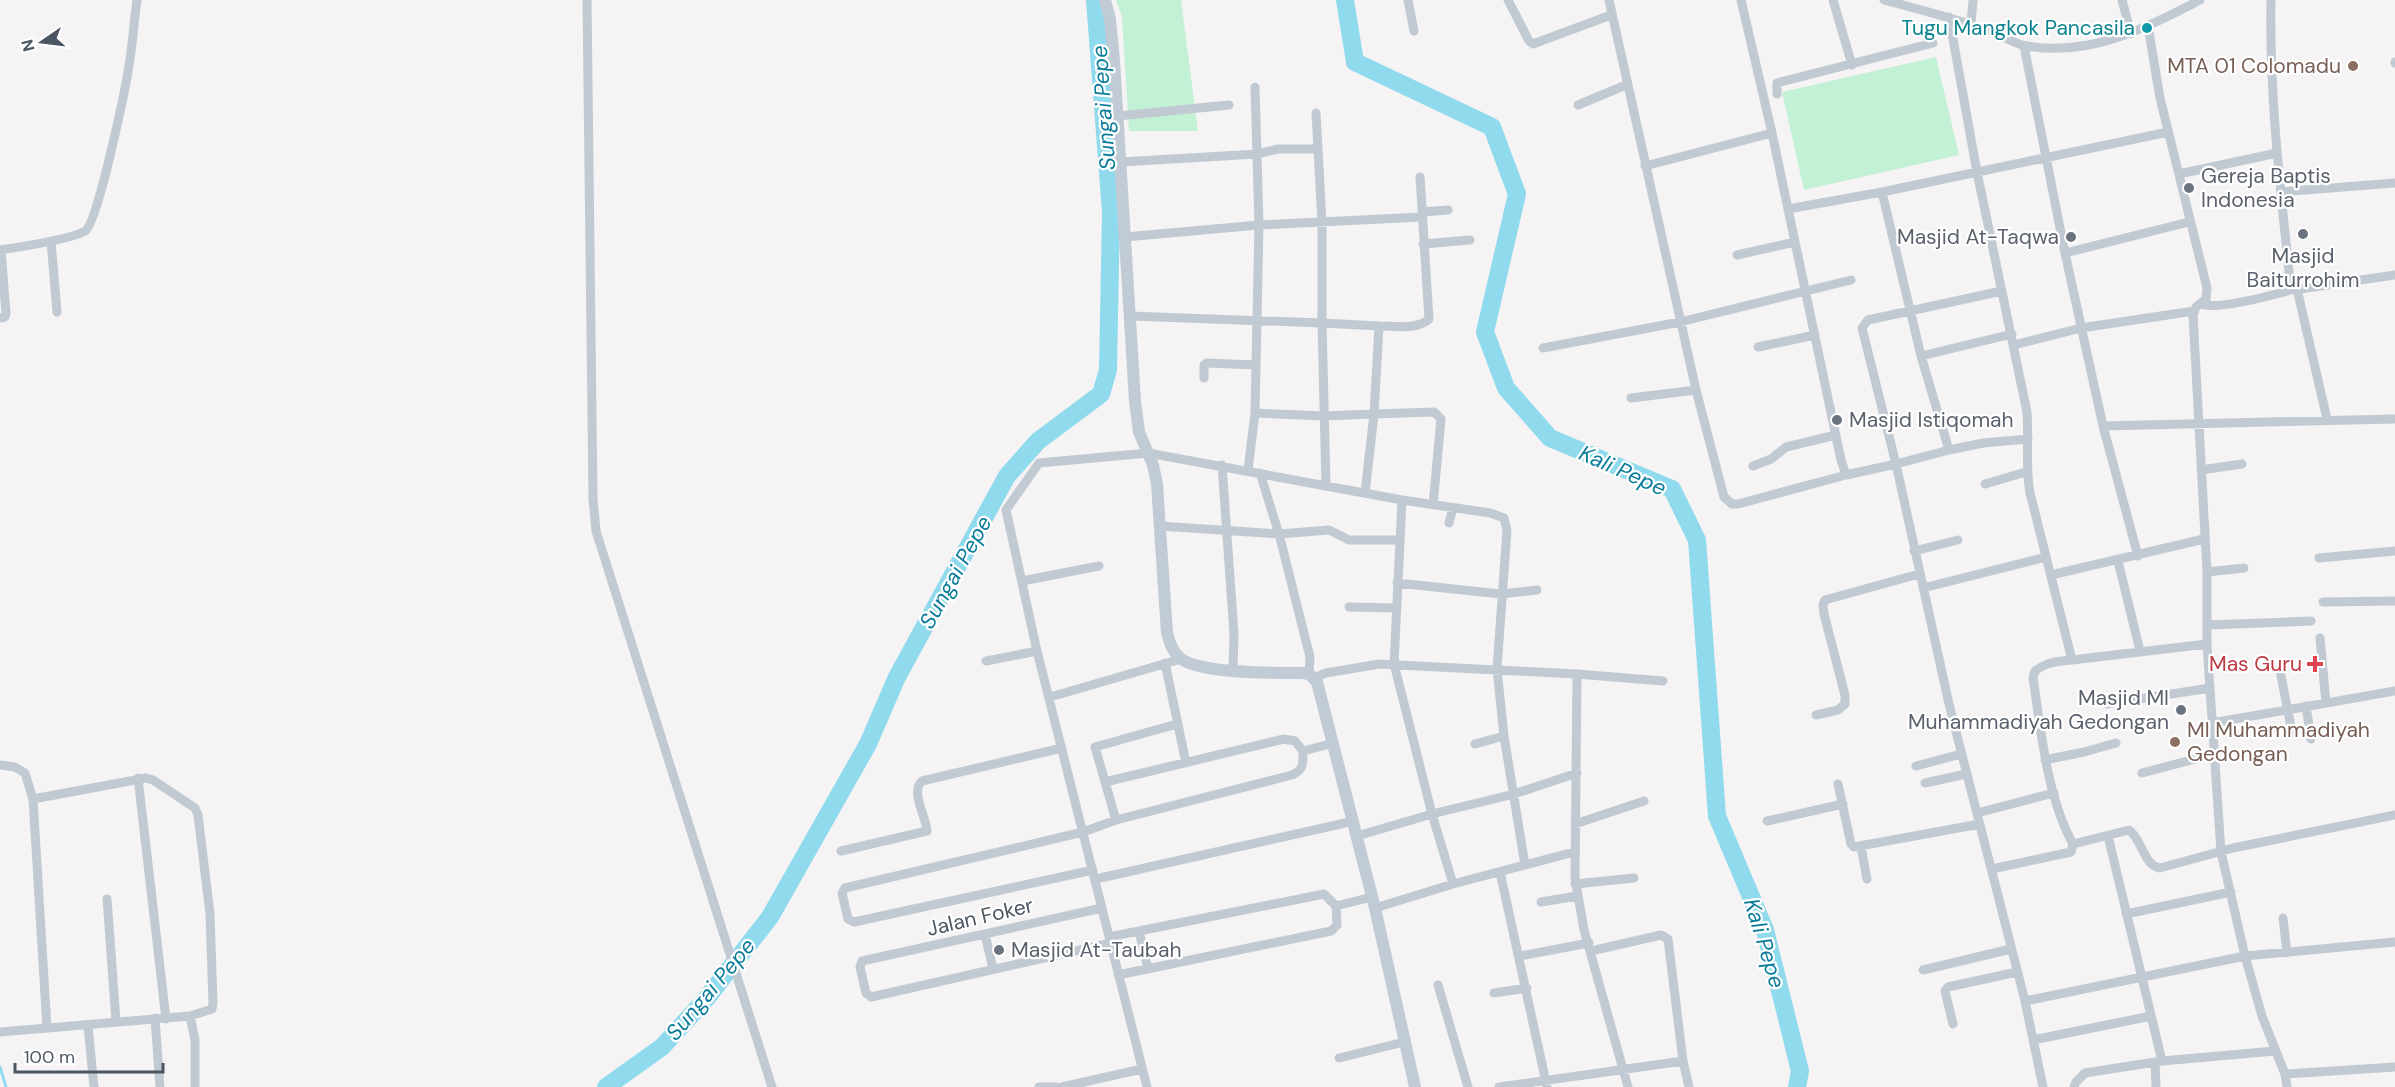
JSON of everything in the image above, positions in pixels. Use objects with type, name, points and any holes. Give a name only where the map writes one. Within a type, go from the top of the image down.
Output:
[{"type":"main road","points":[[1105,0],[1112,28],[1135,401],[1139,432],[1157,484],[1167,633],[1172,649],[1181,659],[1190,664],[1212,669],[1312,676],[1320,688],[1354,821],[1415,1087]]},
{"type":"street","points":[[0,318],[5,317],[6,313],[0,250],[85,231],[92,219],[101,194],[130,62],[137,0]]},
{"type":"street","points":[[587,0],[593,499],[596,531],[772,1087]]},
{"type":"street","points":[[1408,0],[1414,30]]},
{"type":"street","points":[[1508,0],[1529,41],[1533,44],[1611,15]]},
{"type":"street","points":[[1609,0],[1680,322],[1727,502],[1738,504],[1948,450],[1983,443],[2028,439]]},
{"type":"street","points":[[1741,0],[1846,475]]},
{"type":"street","points":[[1833,0],[1852,65]]},
{"type":"street","points":[[1884,0],[1971,24],[2024,46],[2069,48],[2109,41],[2131,34],[2200,0]]},
{"type":"street","points":[[1971,24],[1973,0]]},
{"type":"street","points":[[2122,0],[2131,34]]},
{"type":"street","points":[[2271,0],[2270,51],[2277,153],[2294,290],[2327,419]]},
{"type":"street","points":[[1949,17],[1977,172],[2027,412],[2026,472],[2072,660]]},
{"type":"street","points":[[2148,26],[2168,132],[2207,288],[2207,297],[2197,307],[2198,423],[2207,572],[2207,644],[2222,852],[2245,956],[2287,1087]]},
{"type":"street","points":[[1777,94],[1777,82],[1933,43]]},
{"type":"street","points":[[2024,46],[2081,328],[2103,426],[2138,555]]},
{"type":"street","points":[[1578,105],[1626,85]]},
{"type":"street","points":[[1248,470],[1255,413],[1259,225],[1255,87]]},
{"type":"street","points":[[1118,116],[1229,105]]},
{"type":"street","points":[[1316,113],[1322,222],[1326,485]]},
{"type":"street","points":[[1788,208],[1882,192],[2168,132]]},
{"type":"street","points":[[1645,166],[1772,133]]},
{"type":"street","points":[[1121,162],[1257,154],[1278,149],[1318,149]]},
{"type":"street","points":[[2180,174],[2277,153]]},
{"type":"street","points":[[1130,316],[1256,319],[1379,326],[1424,324],[1429,319],[1420,177]]},
{"type":"street","points":[[2281,192],[2395,183]]},
{"type":"street","points":[[1882,192],[1921,356],[1948,450]]},
{"type":"street","points":[[1125,237],[1422,214],[1448,210]]},
{"type":"street","points":[[2065,253],[2189,222]]},
{"type":"street","points":[[51,240],[57,312]]},
{"type":"street","points":[[1424,244],[1470,240]]},
{"type":"street","points":[[1737,255],[1795,242]]},
{"type":"street","points":[[2014,345],[2081,328],[2294,290],[2395,275]]},
{"type":"street","points":[[1543,348],[1680,322],[1851,280]]},
{"type":"street","points":[[2002,291],[1868,320],[1862,328],[1896,464],[1961,754],[2025,1001],[2043,1087]]},
{"type":"street","points":[[1365,493],[1374,414],[1379,326]]},
{"type":"street","points":[[1921,356],[2012,334]]},
{"type":"street","points":[[1758,347],[1815,335]]},
{"type":"street","points":[[1204,378],[1204,365],[1209,363],[1256,365]]},
{"type":"street","points":[[1631,398],[1696,390]]},
{"type":"street","points":[[1255,413],[1324,416],[1434,412],[1441,419],[1434,505]]},
{"type":"street","points":[[2103,426],[2395,419]]},
{"type":"street","points":[[1753,466],[1771,459],[1786,447],[1836,435]]},
{"type":"street","points":[[1147,1087],[1037,651],[1006,508],[1039,463],[1148,453],[1402,500],[1490,513],[1504,518],[1507,530],[1497,669],[1504,736],[1525,865]]},
{"type":"street","points":[[2201,470],[2242,464]]},
{"type":"street","points":[[1222,465],[1234,634],[1233,670]]},
{"type":"street","points":[[1985,484],[2026,472]]},
{"type":"street","points":[[1260,473],[1279,534],[1310,657],[1312,676],[1364,666],[1395,664],[1663,681]]},
{"type":"street","points":[[1402,500],[1395,664],[1432,814],[1453,884]]},
{"type":"street","points":[[1449,523],[1453,508]]},
{"type":"street","points":[[1160,526],[1279,534],[1329,531],[1348,540],[1400,540]]},
{"type":"street","points":[[2051,574],[2118,561],[2204,539]]},
{"type":"street","points":[[1914,551],[1958,540]]},
{"type":"street","points":[[2319,558],[2395,552]]},
{"type":"street","points":[[1923,588],[2046,557]]},
{"type":"street","points":[[2118,561],[2140,651]]},
{"type":"street","points":[[1022,581],[1099,566]]},
{"type":"street","points":[[2207,572],[2244,568]]},
{"type":"street","points":[[1816,715],[1838,710],[1845,704],[1845,696],[1824,614],[1825,600],[1919,574]]},
{"type":"street","points":[[1397,583],[1501,594],[1537,590]]},
{"type":"street","points":[[2324,602],[2395,601]]},
{"type":"street","points":[[1349,607],[1397,608]]},
{"type":"street","points":[[2207,625],[2311,621]]},
{"type":"street","points":[[2320,638],[2325,703]]},
{"type":"street","points":[[1992,869],[2071,852],[2073,844],[2044,760],[2033,678],[2035,672],[2051,662],[2207,644]]},
{"type":"street","points":[[986,661],[1037,651]]},
{"type":"street","points":[[1050,697],[1181,659]]},
{"type":"street","points":[[1165,663],[1186,763]]},
{"type":"street","points":[[2280,671],[2292,732]]},
{"type":"street","points":[[1577,674],[1575,884],[1628,1087]]},
{"type":"street","points":[[2107,704],[2210,688]]},
{"type":"street","points":[[2212,723],[2395,691]]},
{"type":"street","points":[[2306,706],[2311,739]]},
{"type":"street","points":[[1116,820],[1095,747],[1177,724]]},
{"type":"street","points":[[1475,744],[1504,736]]},
{"type":"street","points":[[1105,782],[1284,739],[1295,741],[1303,751],[1300,772],[1292,775],[1116,820],[1083,832],[845,888],[842,893],[848,919],[854,922],[1354,821]]},
{"type":"street","points":[[1303,751],[1334,743]]},
{"type":"street","points":[[2044,760],[2116,743]]},
{"type":"street","points":[[841,851],[927,831],[917,791],[922,781],[1062,748]]},
{"type":"street","points":[[1916,766],[1961,754]]},
{"type":"street","points":[[2142,773],[2214,754]]},
{"type":"street","points":[[0,765],[15,767],[26,773],[33,799],[47,1029]]},
{"type":"street","points":[[1357,836],[1432,814],[1514,794],[1577,773]]},
{"type":"street","points":[[1925,783],[1966,774]]},
{"type":"street","points":[[0,1032],[190,1016],[212,1009],[213,1003],[210,914],[198,815],[195,808],[153,780],[138,778],[33,799]]},
{"type":"street","points":[[138,778],[166,1018]]},
{"type":"street","points":[[1838,784],[1851,844],[1854,847],[1980,824]]},
{"type":"street","points":[[1977,813],[2054,793]]},
{"type":"street","points":[[1575,824],[1644,801]]},
{"type":"street","points":[[1767,821],[1843,804]]},
{"type":"street","points":[[2073,844],[2121,831],[2131,831],[2151,864],[2156,868],[2233,848],[2395,815]]},
{"type":"street","points":[[2108,836],[2151,1016],[2159,1062],[2156,1087]]},
{"type":"street","points":[[1861,847],[1867,879]]},
{"type":"street","points":[[1336,906],[1373,903],[1574,852]]},
{"type":"street","points":[[1500,872],[1546,1084]]},
{"type":"street","points":[[1575,884],[1634,878]]},
{"type":"street","points":[[2127,914],[2231,892]]},
{"type":"street","points":[[985,934],[993,969],[1139,931],[1324,894],[1336,906],[1337,925],[1331,931],[1118,975]]},
{"type":"street","points":[[1541,902],[1577,896]]},
{"type":"street","points":[[107,899],[116,1021]]},
{"type":"street","name":"Jalan Foker","points":[[993,969],[870,997],[866,993],[860,964],[1102,908]]},
{"type":"street","points":[[2283,918],[2287,953]]},
{"type":"street","points":[[1139,931],[1148,969]]},
{"type":"street","points":[[1520,956],[1666,936],[1683,1061],[1689,1087]]},
{"type":"street","points":[[2025,1001],[2245,956],[2395,942]]},
{"type":"street","points":[[1923,970],[2012,949]]},
{"type":"street","points":[[1953,1024],[1945,990],[1948,987],[2017,972]]},
{"type":"street","points":[[1438,986],[1468,1087]]},
{"type":"street","points":[[1494,993],[1527,988]]},
{"type":"street","points":[[190,1016],[195,1040],[195,1087]]},
{"type":"street","points":[[2033,1040],[2151,1016]]},
{"type":"street","points":[[155,1018],[160,1087]]},
{"type":"street","points":[[88,1026],[94,1087]]},
{"type":"street","points":[[1339,1058],[1404,1042]]},
{"type":"street","points":[[2074,1087],[2085,1073],[2159,1062],[2275,1051]]},
{"type":"street","points":[[1499,1087],[1546,1084],[1683,1061]]},
{"type":"street","points":[[2284,1074],[2395,1067]]},
{"type":"street","points":[[1062,1087],[1142,1069]]},
{"type":"street","points":[[1039,1087],[1056,1087]]},
{"type":"green space","points":[[1116,0],[1181,0],[1198,131],[1129,131],[1122,17]]},
{"type":"green space","points":[[1936,57],[1959,155],[1804,190],[1782,92]]},
{"type":"waterway","name":"Sungai Pepe","points":[[606,1087],[662,1047],[706,999],[770,917],[868,744],[897,677],[1007,476],[1038,441],[1101,394],[1108,370],[1111,212],[1095,0]]},
{"type":"waterway","name":"Kali Pepe","points":[[1345,0],[1355,62],[1492,127],[1517,194],[1485,332],[1506,388],[1550,438],[1672,489],[1697,540],[1717,816],[1765,930],[1800,1071],[1797,1087]]},
{"type":"waterway","points":[[0,1067],[6,1087]]},
{"type":"place","name":"Tugu Mangkok Pancasila","points":[[2147,28]]},
{"type":"place","name":"MTA 01 Colomadu","points":[[2353,66]]},
{"type":"place","name":"Gereja Baptis Indonesia","points":[[2189,188]]},
{"type":"place","name":"Masjid Baiturrohim","points":[[2303,234]]},
{"type":"place","name":"Masjid At-Taqwa","points":[[2071,237]]},
{"type":"place","name":"Masjid Istiqomah","points":[[1837,420]]},
{"type":"place","name":"Mas Guru","points":[[2315,664]]},
{"type":"place","name":"Masjid MI Muhammadiyah Gedongan","points":[[2181,710]]},
{"type":"place","name":"MI Muhammadiyah Gedongan","points":[[2175,742]]},
{"type":"place","name":"Masjid At-Taubah","points":[[999,950]]}]
